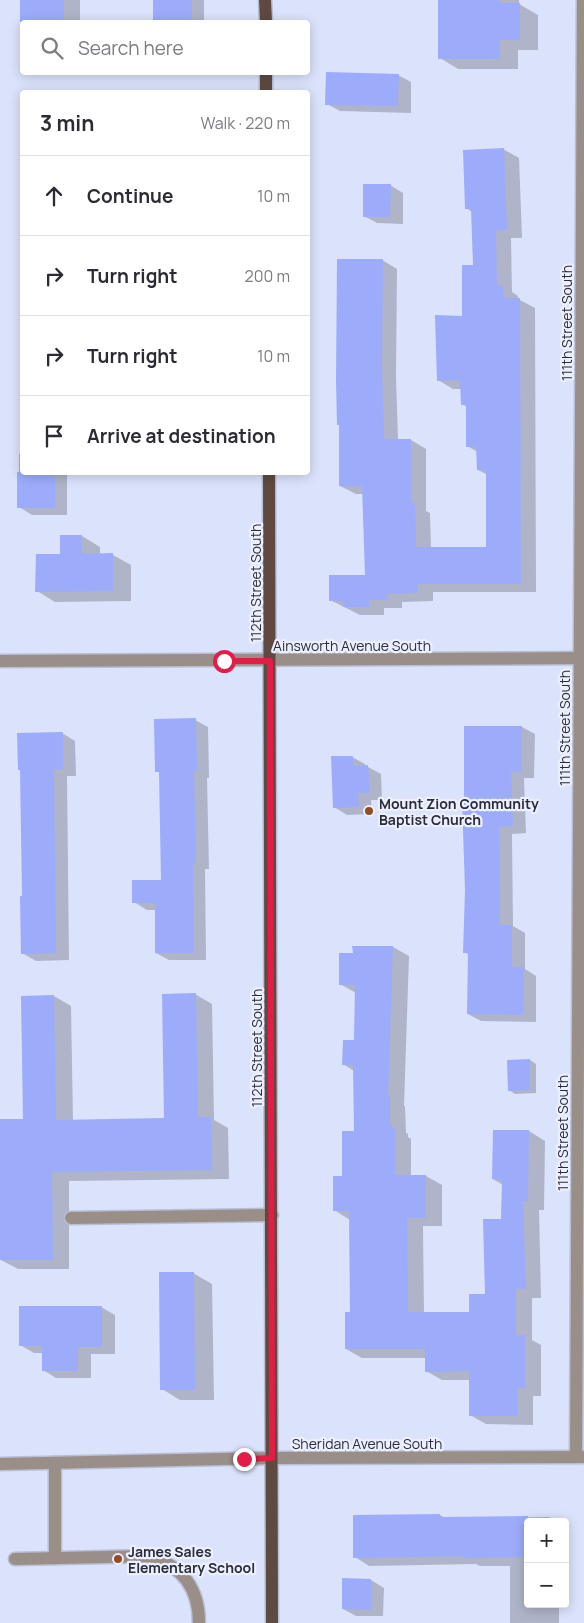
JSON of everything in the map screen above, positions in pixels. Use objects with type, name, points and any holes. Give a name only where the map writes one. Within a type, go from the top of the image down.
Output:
[{"type":"main road","points":[[265,0],[266,20]]},
{"type":"main road","points":[[266,75],[266,90]]},
{"type":"main road","name":"112th Street South","points":[[269,475],[272,1623]]},
{"type":"street","name":"111th Street South","points":[[580,1457],[583,0]]},
{"type":"street","name":"Ainsworth Avenue South","points":[[0,661],[582,658]]},
{"type":"street","points":[[71,1218],[272,1215]]},
{"type":"street","name":"Sheridan Avenue South","points":[[0,1464],[272,1458],[580,1457]]},
{"type":"street","points":[[55,1463],[55,1558]]},
{"type":"street","points":[[16,1559],[150,1556],[162,1560],[183,1575],[192,1588],[197,1603],[198,1623]]},
{"type":"building","points":[[20,0],[64,0],[64,20],[20,20]]},
{"type":"building","points":[[153,0],[192,0],[192,20],[153,20]]},
{"type":"building","points":[[438,0],[499,0],[499,3],[520,3],[520,40],[500,40],[500,59],[438,59]]},
{"type":"building","points":[[326,72],[399,74],[398,106],[325,105]]},
{"type":"building","points":[[504,148],[507,230],[496,230],[497,286],[503,286],[503,298],[520,298],[521,584],[418,584],[418,593],[387,594],[388,600],[369,600],[370,607],[343,607],[343,601],[329,601],[329,575],[365,575],[362,486],[339,486],[339,425],[337,425],[336,381],[337,259],[383,259],[382,367],[384,439],[411,439],[411,503],[415,503],[416,547],[486,547],[486,470],[477,470],[476,447],[466,447],[466,405],[461,405],[460,380],[437,381],[435,315],[462,316],[462,265],[473,265],[471,209],[465,209],[463,150]]},
{"type":"building","points":[[363,184],[391,184],[390,217],[363,217]]},
{"type":"building","points":[[17,472],[20,472],[20,475],[55,475],[55,508],[17,508]]},
{"type":"building","points":[[60,535],[82,535],[82,554],[113,553],[113,591],[35,592],[36,554],[60,554]]},
{"type":"building","points":[[196,718],[197,771],[194,771],[196,863],[193,863],[194,953],[155,953],[155,903],[132,903],[132,880],[161,880],[159,772],[155,772],[154,719]]},
{"type":"building","points":[[464,726],[522,726],[522,772],[511,772],[513,826],[499,827],[500,925],[512,925],[512,967],[524,967],[523,1015],[467,1014],[468,953],[463,953],[465,890],[462,800],[464,800]]},
{"type":"building","points":[[63,732],[63,769],[54,770],[56,953],[21,954],[20,770],[18,770],[17,733]]},
{"type":"building","points":[[331,756],[353,756],[353,766],[368,765],[370,793],[358,793],[359,807],[333,808]]},
{"type":"building","points":[[352,946],[393,946],[388,1096],[390,1096],[390,1124],[392,1123],[392,1128],[395,1128],[395,1175],[426,1175],[426,1218],[407,1218],[408,1312],[469,1312],[469,1294],[485,1294],[483,1219],[501,1219],[502,1180],[492,1179],[493,1130],[529,1130],[528,1201],[523,1201],[526,1289],[516,1289],[516,1335],[525,1335],[525,1388],[517,1388],[517,1416],[469,1416],[469,1371],[425,1372],[425,1349],[345,1349],[345,1312],[350,1312],[349,1211],[333,1211],[333,1176],[342,1176],[342,1131],[354,1131],[353,1065],[342,1065],[343,1040],[354,1040],[355,985],[339,985],[339,953],[353,953]]},
{"type":"building","points":[[196,993],[198,1117],[211,1117],[212,1170],[52,1172],[53,1260],[0,1260],[0,1119],[23,1119],[21,996],[54,995],[56,1120],[164,1118],[162,994]]},
{"type":"building","points":[[530,1059],[530,1090],[508,1091],[507,1060]]},
{"type":"building","points":[[159,1272],[194,1272],[195,1390],[160,1390]]},
{"type":"building","points":[[19,1306],[102,1306],[102,1347],[78,1347],[78,1371],[42,1371],[42,1346],[19,1346]]},
{"type":"building","points":[[440,1514],[440,1517],[528,1516],[528,1518],[524,1518],[524,1557],[353,1558],[353,1515]]},
{"type":"building","points":[[342,1578],[371,1579],[371,1610],[342,1609]]},
{"type":"place","name":"Mount Zion Community Baptist Church","points":[[369,811]]},
{"type":"place","name":"James Sales Elementary School","points":[[118,1559]]},
{"type":"route","points":[[224,661],[270,661],[272,1458],[244,1459]]}]
